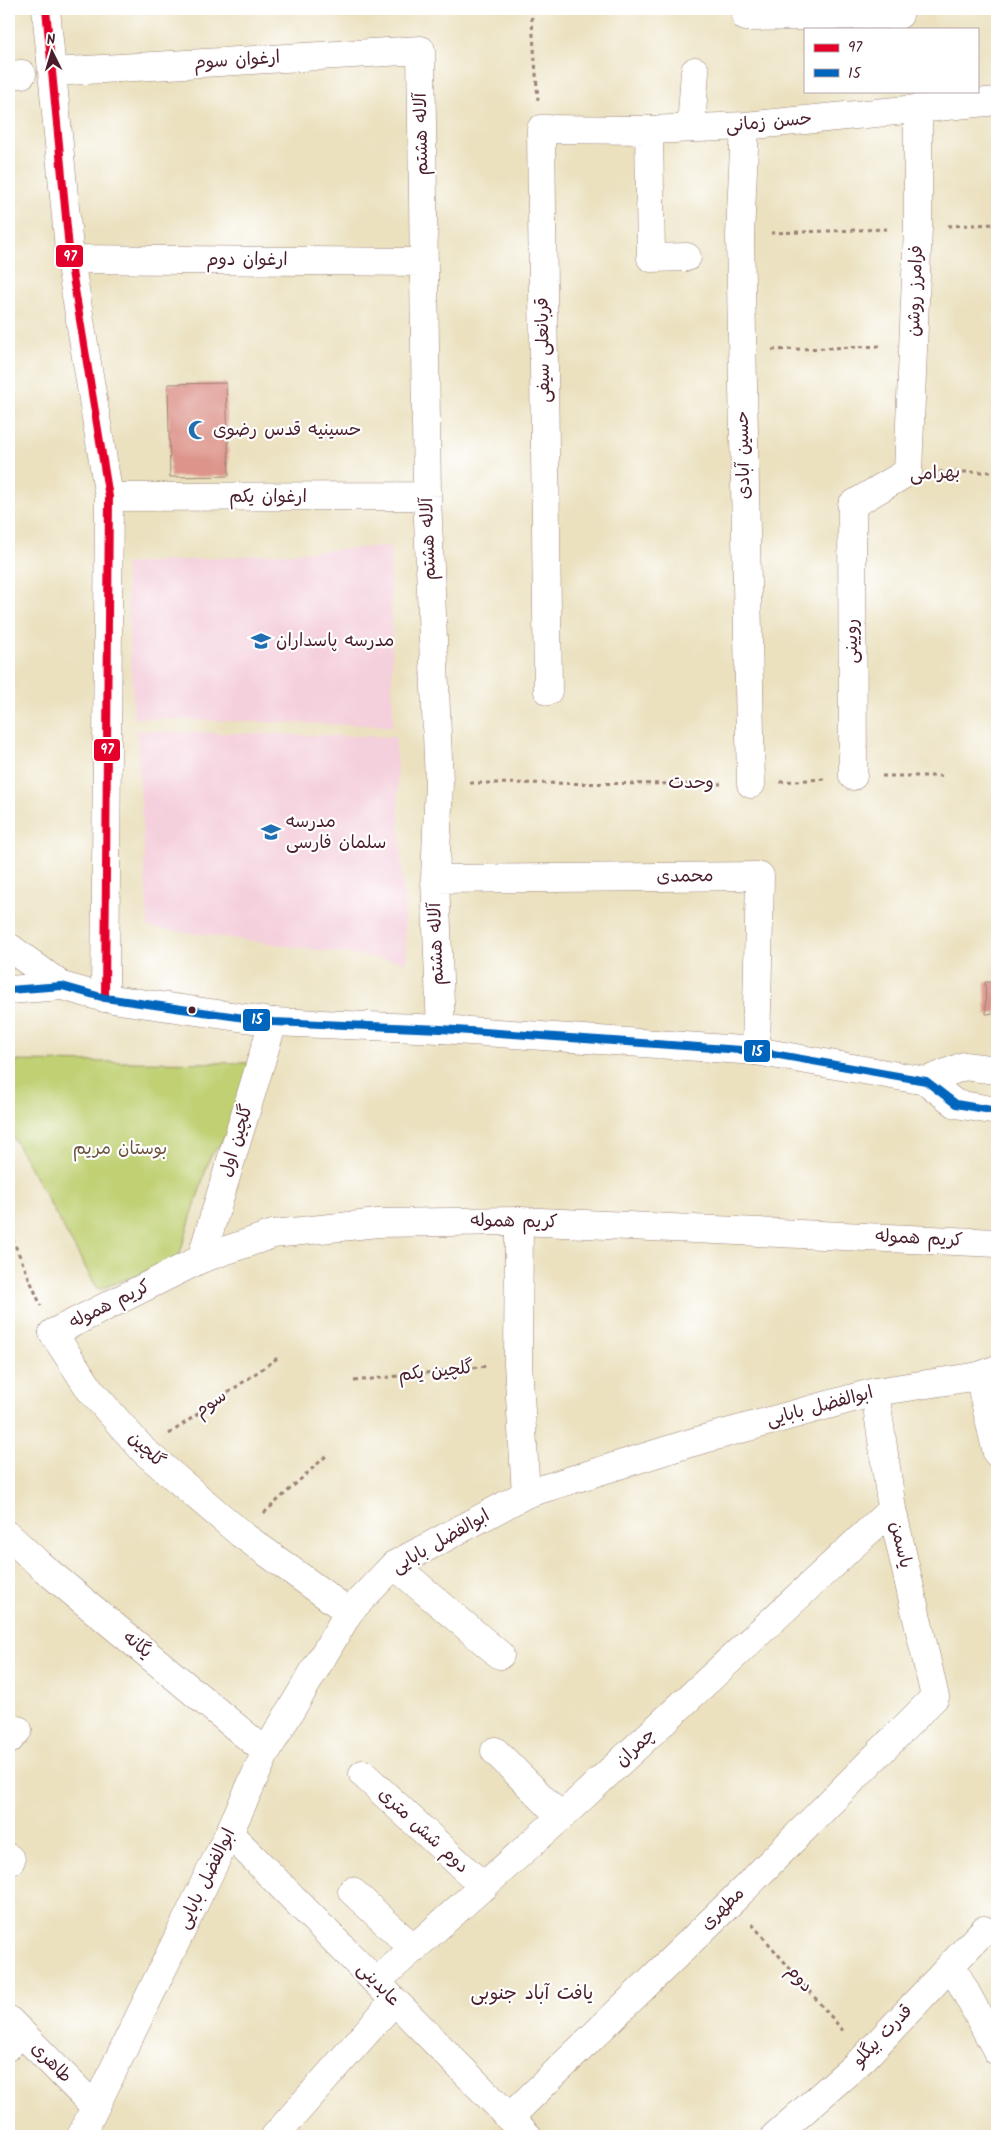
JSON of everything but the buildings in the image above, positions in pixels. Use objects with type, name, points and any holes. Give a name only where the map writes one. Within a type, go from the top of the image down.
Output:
[{"type":"street","points":[[46,9],[70,259],[109,497],[105,998]]},
{"type":"street","points":[[746,18],[899,15],[899,9]]},
{"type":"street","name":"ارغوان سوم","points":[[52,72],[421,50]]},
{"type":"street","name":"آلاله هشتم","points":[[421,50],[427,496],[439,782],[435,879],[441,1029]]},
{"type":"street","points":[[690,128],[695,71]]},
{"type":"street","name":"حسن زمانی","points":[[541,129],[649,130],[744,126],[997,101]]},
{"type":"street","name":"فرامرز روشن","points":[[908,472],[918,227],[918,109]]},
{"type":"street","name":"حسین آبادی","points":[[744,126],[740,235],[741,351],[751,784]]},
{"type":"street","name":"قربانعلی سیفی","points":[[541,129],[548,692]]},
{"type":"street","points":[[649,130],[651,258],[687,257]]},
{"type":"street","name":"ارغوان دوم","points":[[70,259],[424,262]]},
{"type":"street","name":"بهرامی","points":[[852,505],[908,472]]},
{"type":"street","name":"ارغوان یکم","points":[[109,497],[427,496]]},
{"type":"street","name":"رویینی","points":[[852,505],[853,776]]},
{"type":"street","name":"محمدی","points":[[435,879],[760,876],[756,1051]]},
{"type":"street","points":[[9,947],[62,986]]},
{"type":"street","points":[[9,990],[62,986],[105,998],[273,1022],[441,1029],[756,1051],[926,1081],[956,1104],[997,1111]]},
{"type":"street","name":"گلچین اول","points":[[201,1259],[273,1022]]},
{"type":"street","points":[[926,1081],[964,1066],[997,1070]]},
{"type":"street","points":[[520,1221],[518,1363],[526,1494]]},
{"type":"street","name":"کریم هموله","points":[[53,1333],[201,1259],[273,1234],[378,1224],[520,1221],[997,1243]]},
{"type":"street","name":"گلچین","points":[[53,1333],[91,1391],[144,1452],[241,1534],[350,1612]]},
{"type":"street","points":[[988,1373],[997,1453]]},
{"type":"street","name":"ابوالفضل بابایی","points":[[81,2136],[229,1833],[266,1752],[350,1612],[394,1565],[526,1494],[690,1442],[875,1392],[988,1373]]},
{"type":"street","name":"یاسمن","points":[[875,1392],[892,1510],[935,1697]]},
{"type":"street","name":"چمران","points":[[275,2136],[385,1992],[414,1949],[561,1817],[892,1510]]},
{"type":"street","name":"یگانه","points":[[9,1536],[40,1565],[266,1752]]},
{"type":"street","points":[[394,1565],[500,1655]]},
{"type":"street","name":"مطهری","points":[[518,2127],[732,1901],[935,1697]]},
{"type":"street","points":[[494,1751],[561,1817]]},
{"type":"street","name":"دوم شش متری","points":[[363,1774],[484,1887]]},
{"type":"street","name":"عابدینی","points":[[229,1833],[518,2127]]},
{"type":"street","points":[[352,1891],[414,1949]]},
{"type":"street","name":"قدرت بیگلو","points":[[775,2136],[866,2057],[984,1930]]},
{"type":"street","points":[[951,1964],[997,2051]]},
{"type":"street","name":"طاهری","points":[[13,2033],[94,2106]]},
{"type":"path","points":[[531,9],[541,129]]},
{"type":"path","points":[[740,235],[997,224]]},
{"type":"path","points":[[741,351],[914,345]]},
{"type":"path","name":"بهرامی","points":[[908,472],[997,472]]},
{"type":"path","name":"وحدت","points":[[439,782],[751,784],[853,776],[942,776]]},
{"type":"path","points":[[9,1231],[53,1333]]},
{"type":"path","name":"سوم","points":[[144,1452],[279,1357]]},
{"type":"path","name":"گلچین یکم","points":[[354,1381],[518,1363]]},
{"type":"path","points":[[241,1534],[327,1455]]},
{"type":"path","name":"دوم","points":[[732,1901],[866,2057]]},
{"type":"shaded area","name":"مدرسه پاسداران","points":[[390,546],[393,726],[134,718],[125,564]]},
{"type":"shaded area","name":"مدرسه سلمان فارسی","points":[[137,731],[395,737],[407,962],[148,927]]},
{"type":"green space","name":"بوستان مریم","points":[[9,1061],[250,1063],[237,1122],[210,1157],[178,1259],[98,1290],[9,1130]]},
{"type":"transit line","name":"97","points":[[46,9],[70,259],[109,497],[105,998]]},
{"type":"transit line","name":"15","points":[[9,990],[62,986],[105,998],[273,1022],[441,1029],[756,1051],[926,1081],[956,1104],[997,1111]]},
{"type":"place","name":"حسینیه قدس رضوی","points":[[198,430]]},
{"type":"place","name":"مدرسه پاسداران","points":[[261,641]]},
{"type":"place","name":"مدرسه سلمان فارسی","points":[[271,832]]},
{"type":"district","name":"یافت آباد جنوبی","points":[[532,1994]]}]
